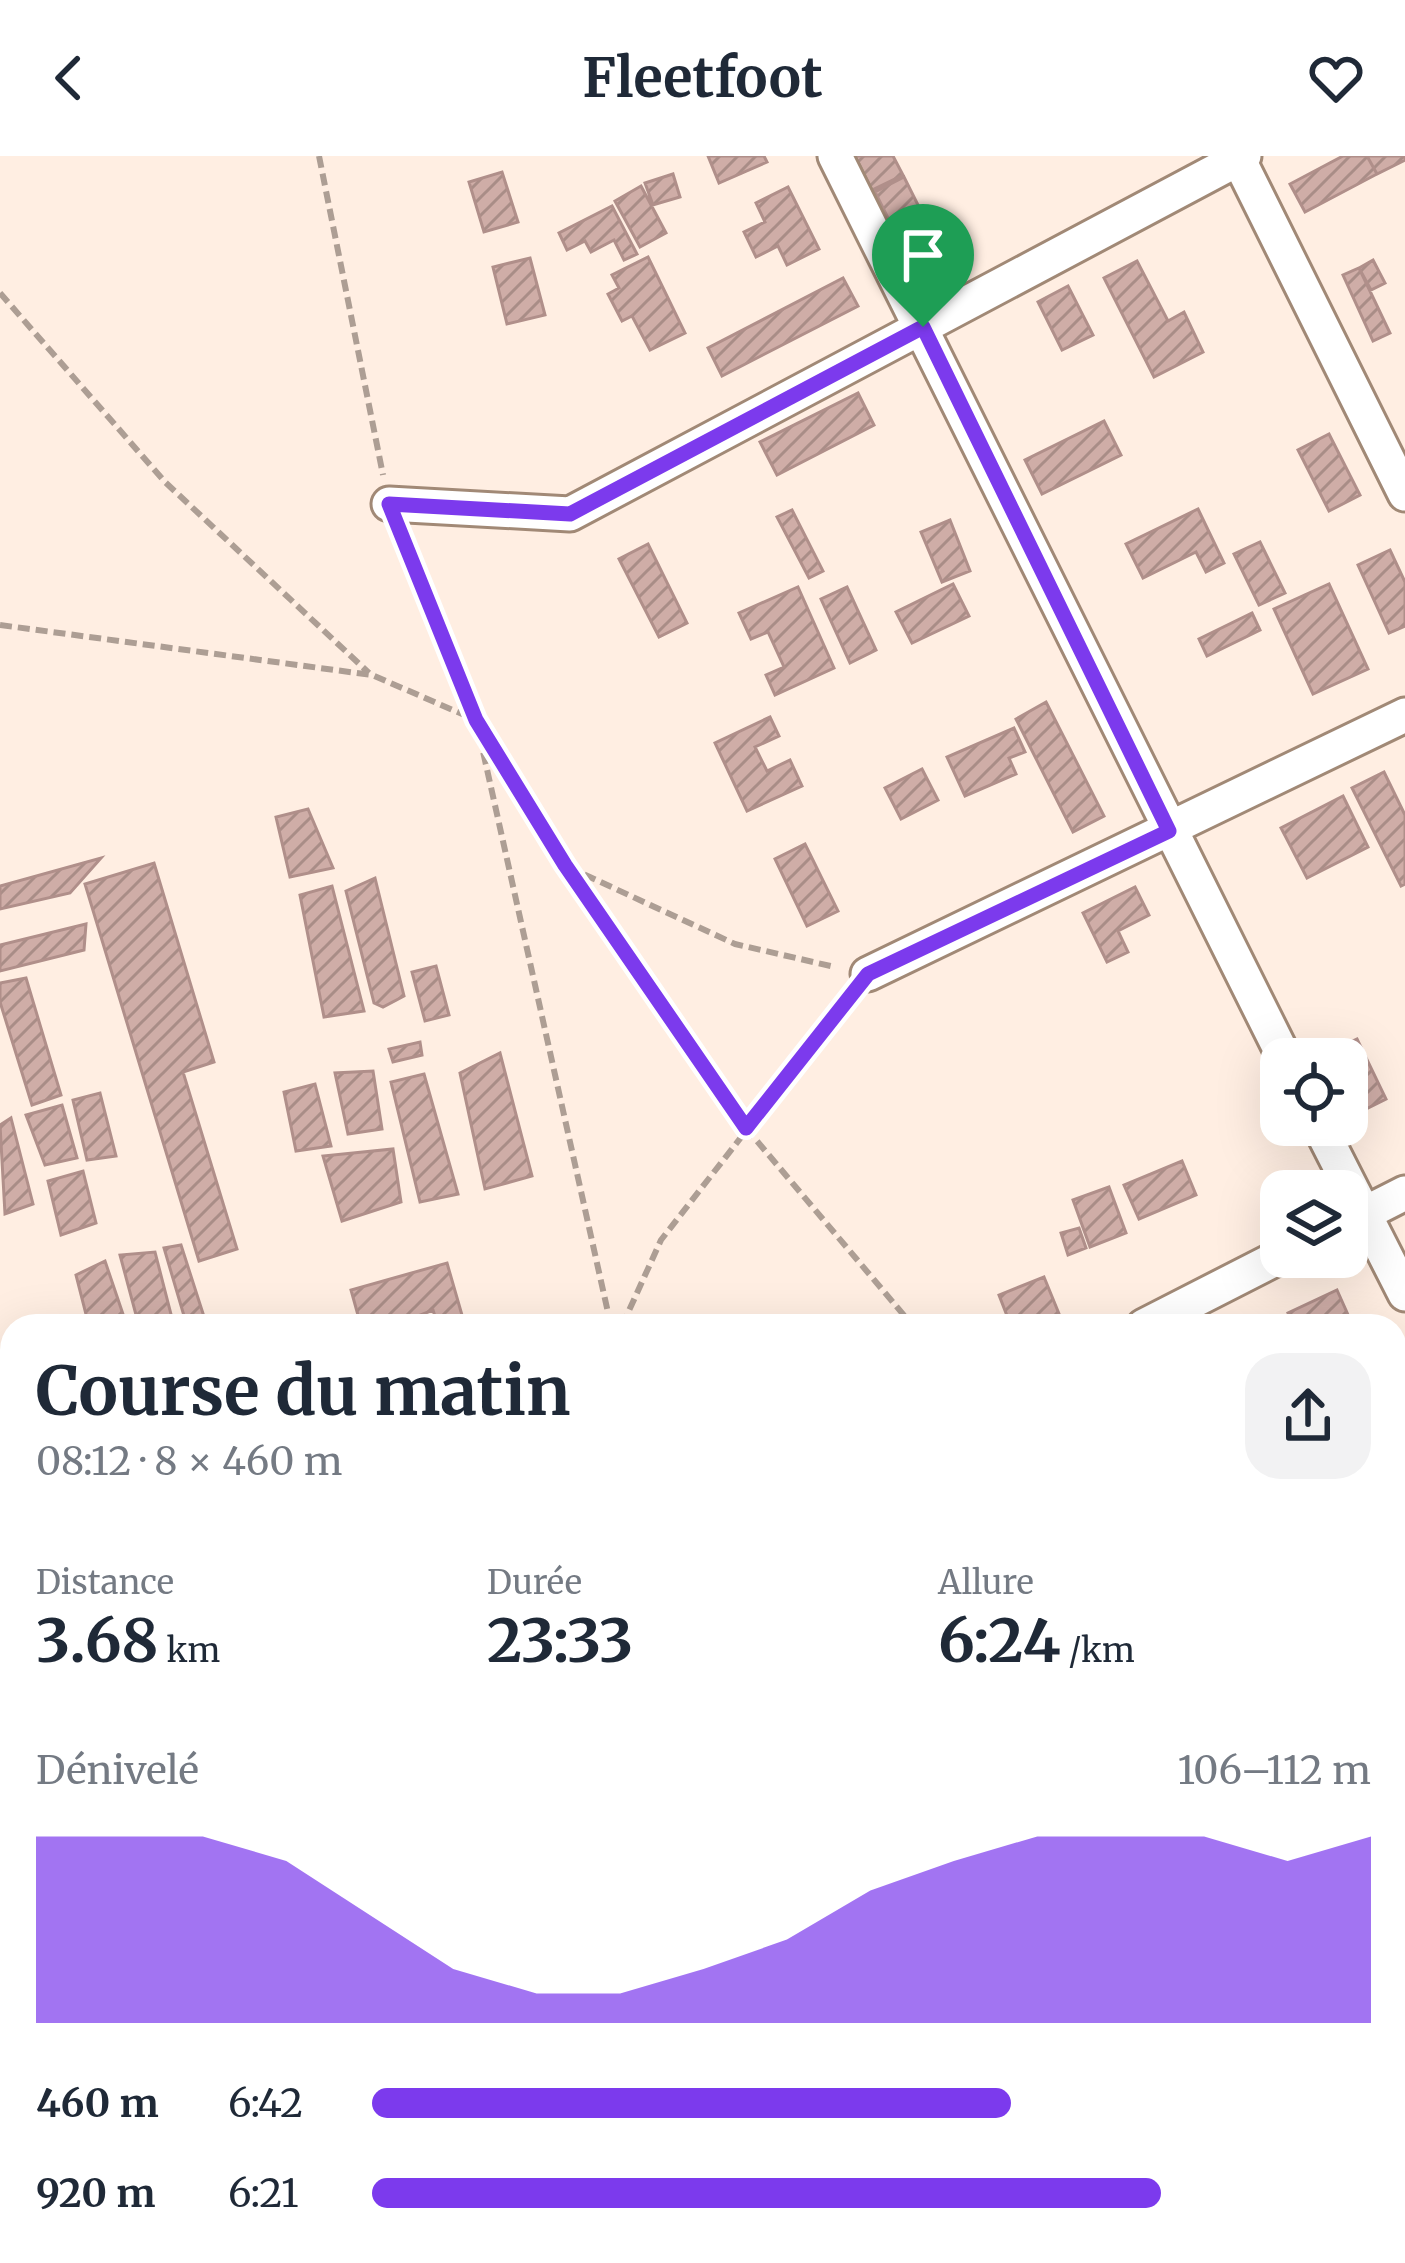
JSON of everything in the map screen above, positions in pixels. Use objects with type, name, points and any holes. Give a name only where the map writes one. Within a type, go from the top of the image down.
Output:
[{"type":"street","points":[[835,156],[1274,1038]]},
{"type":"street","points":[[389,504],[570,514],[1240,157],[1405,494]]},
{"type":"street","points":[[868,974],[1405,715]]},
{"type":"street","points":[[1368,1212],[1405,1193]]},
{"type":"street","points":[[1368,1237],[1405,1294]]},
{"type":"street","points":[[1167,1314],[1260,1267]]},
{"type":"path","points":[[319,156],[389,504],[476,720],[608,1314]]},
{"type":"path","points":[[0,293],[165,482],[372,675]]},
{"type":"path","points":[[0,625],[372,675],[476,720],[565,865],[746,1128],[903,1314]]},
{"type":"path","points":[[565,865],[735,944],[868,974],[661,1240],[627,1314]]},
{"type":"building","points":[[708,156],[764,156],[767,162],[719,183]]},
{"type":"building","points":[[855,156],[893,156],[903,175],[872,190]]},
{"type":"building","points":[[1343,156],[1367,156],[1377,174],[1305,212],[1290,184]]},
{"type":"building","points":[[1367,156],[1405,156],[1405,160],[1377,174]]},
{"type":"building","points":[[502,172],[518,222],[484,232],[469,182]]},
{"type":"building","points":[[673,174],[680,197],[653,205],[645,183]]},
{"type":"building","points":[[904,177],[934,237],[905,252],[875,192]]},
{"type":"building","points":[[641,186],[666,233],[640,247],[615,201]]},
{"type":"building","points":[[788,187],[819,249],[787,265],[778,246],[756,257],[744,232],[765,222],[756,203]]},
{"type":"building","points":[[612,206],[637,254],[624,260],[614,240],[591,252],[585,241],[567,250],[559,233]]},
{"type":"building","points":[[648,257],[685,333],[650,350],[632,316],[622,321],[608,294],[619,288],[612,275]]},
{"type":"building","points":[[530,258],[545,315],[507,324],[493,267]]},
{"type":"building","points":[[1373,260],[1385,283],[1371,290],[1359,268]]},
{"type":"building","points":[[1137,261],[1168,321],[1184,312],[1203,352],[1154,377],[1104,278]]},
{"type":"building","points":[[1359,268],[1390,333],[1373,341],[1343,275]]},
{"type":"building","points":[[843,278],[858,306],[722,376],[708,348]]},
{"type":"building","points":[[1068,286],[1093,335],[1062,350],[1038,302]]},
{"type":"building","points":[[858,393],[874,425],[777,475],[760,442]]},
{"type":"building","points":[[1104,421],[1121,455],[1042,494],[1025,460]]},
{"type":"building","points":[[1329,434],[1360,495],[1329,511],[1298,450]]},
{"type":"building","points":[[1198,509],[1224,563],[1206,572],[1196,552],[1143,578],[1126,544]]},
{"type":"building","points":[[792,510],[823,571],[809,578],[777,517]]},
{"type":"building","points":[[950,520],[970,571],[942,582],[921,532]]},
{"type":"building","points":[[1260,542],[1285,593],[1259,605],[1234,554]]},
{"type":"building","points":[[648,544],[687,623],[659,637],[619,559]]},
{"type":"building","points":[[1390,550],[1405,582],[1405,626],[1389,633],[1358,565]]},
{"type":"building","points":[[953,584],[969,616],[912,643],[896,612]]},
{"type":"building","points":[[1329,584],[1368,669],[1313,694],[1274,609]]},
{"type":"building","points":[[798,587],[834,668],[775,695],[766,675],[784,667],[768,632],[751,639],[739,613]]},
{"type":"building","points":[[847,587],[876,650],[850,663],[821,599]]},
{"type":"building","points":[[1252,613],[1260,630],[1207,656],[1199,639]]},
{"type":"building","points":[[1046,702],[1104,816],[1073,832],[1016,719]]},
{"type":"building","points":[[770,717],[779,736],[755,747],[767,771],[790,760],[802,786],[747,811],[715,743]]},
{"type":"building","points":[[1014,728],[1025,752],[1009,758],[1016,774],[965,796],[947,757]]},
{"type":"building","points":[[922,769],[938,800],[901,819],[885,788]]},
{"type":"building","points":[[1384,772],[1405,815],[1405,884],[1401,886],[1352,788]]},
{"type":"building","points":[[1343,796],[1368,847],[1307,878],[1281,828]]},
{"type":"building","points":[[308,809],[333,868],[290,877],[276,817]]},
{"type":"building","points":[[805,844],[838,911],[807,926],[775,859]]},
{"type":"building","points":[[101,858],[70,893],[0,909],[0,886]]},
{"type":"building","points":[[154,863],[214,1062],[183,1072],[237,1249],[199,1261],[85,884]]},
{"type":"building","points":[[375,878],[404,996],[383,1007],[374,1003],[346,891]]},
{"type":"building","points":[[332,886],[364,1011],[324,1017],[300,895]]},
{"type":"building","points":[[1135,887],[1149,915],[1118,931],[1128,952],[1107,962],[1083,913]]},
{"type":"building","points":[[86,924],[84,950],[0,971],[0,945]]},
{"type":"building","points":[[436,966],[449,1015],[425,1021],[412,972]]},
{"type":"building","points":[[26,978],[61,1095],[32,1105],[0,1002],[0,983]]},
{"type":"building","points":[[420,1042],[422,1055],[393,1062],[389,1049]]},
{"type":"building","points":[[500,1053],[532,1176],[485,1189],[460,1073]]},
{"type":"building","points":[[1368,1062],[1386,1099],[1368,1108]]},
{"type":"building","points":[[373,1071],[382,1129],[348,1134],[335,1073]]},
{"type":"building","points":[[424,1074],[458,1194],[420,1202],[391,1082]]},
{"type":"building","points":[[315,1084],[331,1146],[296,1151],[284,1092]]},
{"type":"building","points":[[100,1093],[116,1156],[87,1160],[73,1100]]},
{"type":"building","points":[[62,1105],[77,1158],[45,1165],[26,1115]]},
{"type":"building","points":[[11,1118],[33,1204],[5,1214],[0,1125]]},
{"type":"building","points":[[393,1149],[401,1202],[342,1221],[323,1156]]},
{"type":"building","points":[[1182,1161],[1196,1195],[1139,1219],[1124,1185]]},
{"type":"building","points":[[83,1171],[96,1223],[61,1235],[48,1181]]},
{"type":"building","points":[[1109,1187],[1126,1233],[1090,1247],[1073,1200]]},
{"type":"building","points":[[1079,1228],[1086,1248],[1068,1255],[1061,1233]]},
{"type":"building","points":[[181,1245],[203,1314],[183,1314],[164,1248]]},
{"type":"building","points":[[155,1252],[171,1314],[136,1314],[120,1255]]},
{"type":"building","points":[[105,1261],[123,1314],[86,1314],[76,1275]]},
{"type":"building","points":[[447,1263],[462,1314],[434,1314],[433,1310],[358,1314],[351,1290]]},
{"type":"building","points":[[1044,1277],[1059,1314],[1006,1314],[999,1295]]},
{"type":"building","points":[[1337,1290],[1348,1314],[1288,1314]]},
{"type":"route","points":[[923,327],[1169,831],[868,974],[746,1128],[734,1104],[565,865],[476,720],[389,504],[570,514],[923,327]]}]
